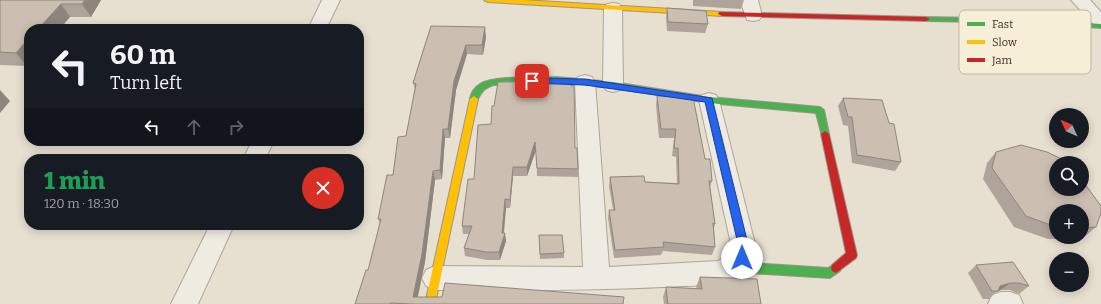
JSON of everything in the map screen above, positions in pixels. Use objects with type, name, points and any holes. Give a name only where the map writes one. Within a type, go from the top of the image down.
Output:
[{"type":"street","points":[[319,24],[331,0]]},
{"type":"street","points":[[488,0],[590,3],[613,8],[751,8],[959,19]]},
{"type":"street","points":[[1080,0],[1090,10]]},
{"type":"street","points":[[613,8],[613,85]]},
{"type":"street","points":[[1091,12],[1101,22]]},
{"type":"street","points":[[1091,25],[1101,26]]},
{"type":"street","points":[[430,304],[435,278],[475,94],[482,86],[493,82],[557,80],[613,85],[709,100],[820,110],[852,256],[830,273],[734,267],[718,272],[597,278],[435,278]]},
{"type":"street","points":[[585,82],[597,278]]},
{"type":"street","points":[[709,100],[743,244],[742,258],[734,267]]},
{"type":"street","points":[[184,304],[220,230]]},
{"type":"street","points":[[1001,304],[1010,304]]},
{"type":"building","points":[[0,0],[85,0],[82,4],[61,4],[43,24],[24,24],[24,44],[16,53],[0,52]]},
{"type":"building","points":[[667,8],[706,11],[708,24],[668,22]]},
{"type":"building","points":[[431,26],[485,27],[482,45],[466,45],[454,81],[448,129],[443,129],[440,170],[433,171],[422,254],[413,297],[442,297],[445,283],[624,297],[623,304],[355,304],[366,270],[368,270],[381,219],[378,219],[387,175],[393,175],[398,137],[406,136],[416,84],[413,83]]},
{"type":"building","points":[[571,81],[571,86],[574,86],[575,148],[577,148],[578,169],[537,168],[535,142],[527,167],[513,167],[510,200],[505,199],[502,233],[505,233],[499,252],[486,252],[464,248],[472,226],[462,226],[468,179],[474,179],[478,125],[491,124],[492,106],[494,106],[498,82]]},
{"type":"building","points":[[657,96],[693,97],[705,159],[710,159],[712,181],[709,181],[715,224],[713,223],[715,247],[663,242],[664,247],[615,250],[609,210],[615,210],[610,177],[644,176],[645,182],[679,184],[678,148],[674,148],[676,129],[661,129]]},
{"type":"building","points":[[843,98],[882,100],[889,123],[894,124],[901,162],[857,155],[852,117],[848,117]]},
{"type":"building","points":[[1021,145],[1047,152],[1055,156],[1049,156],[1049,196],[1089,196],[1089,190],[1101,206],[1101,213],[1096,227],[1089,228],[1089,204],[1049,204],[1049,224],[1026,216],[992,168],[996,152]]},
{"type":"building","points":[[539,235],[562,235],[564,253],[540,254]]},
{"type":"building","points":[[1013,262],[1029,286],[1019,283],[1010,283],[1000,286],[998,291],[992,291],[976,265]]},
{"type":"building","points":[[700,277],[757,279],[761,304],[668,304],[666,287],[702,289]]},
{"type":"traffic: fast","points":[[926,19],[959,20]]},
{"type":"traffic: fast","points":[[1091,25],[1101,26]]},
{"type":"traffic: fast","points":[[474,99],[475,94],[482,86],[493,82],[557,80],[613,85],[709,100],[820,110],[825,134]]},
{"type":"traffic: fast","points":[[734,267],[830,273],[836,268]]},
{"type":"traffic: slow","points":[[488,0],[722,14]]},
{"type":"traffic: slow","points":[[430,304],[474,99]]},
{"type":"traffic: jam","points":[[722,14],[926,19]]},
{"type":"traffic: jam","points":[[825,134],[852,255],[836,268]]},
{"type":"route","points":[[532,81],[557,80],[613,85],[709,100],[743,244],[742,258]]}]
